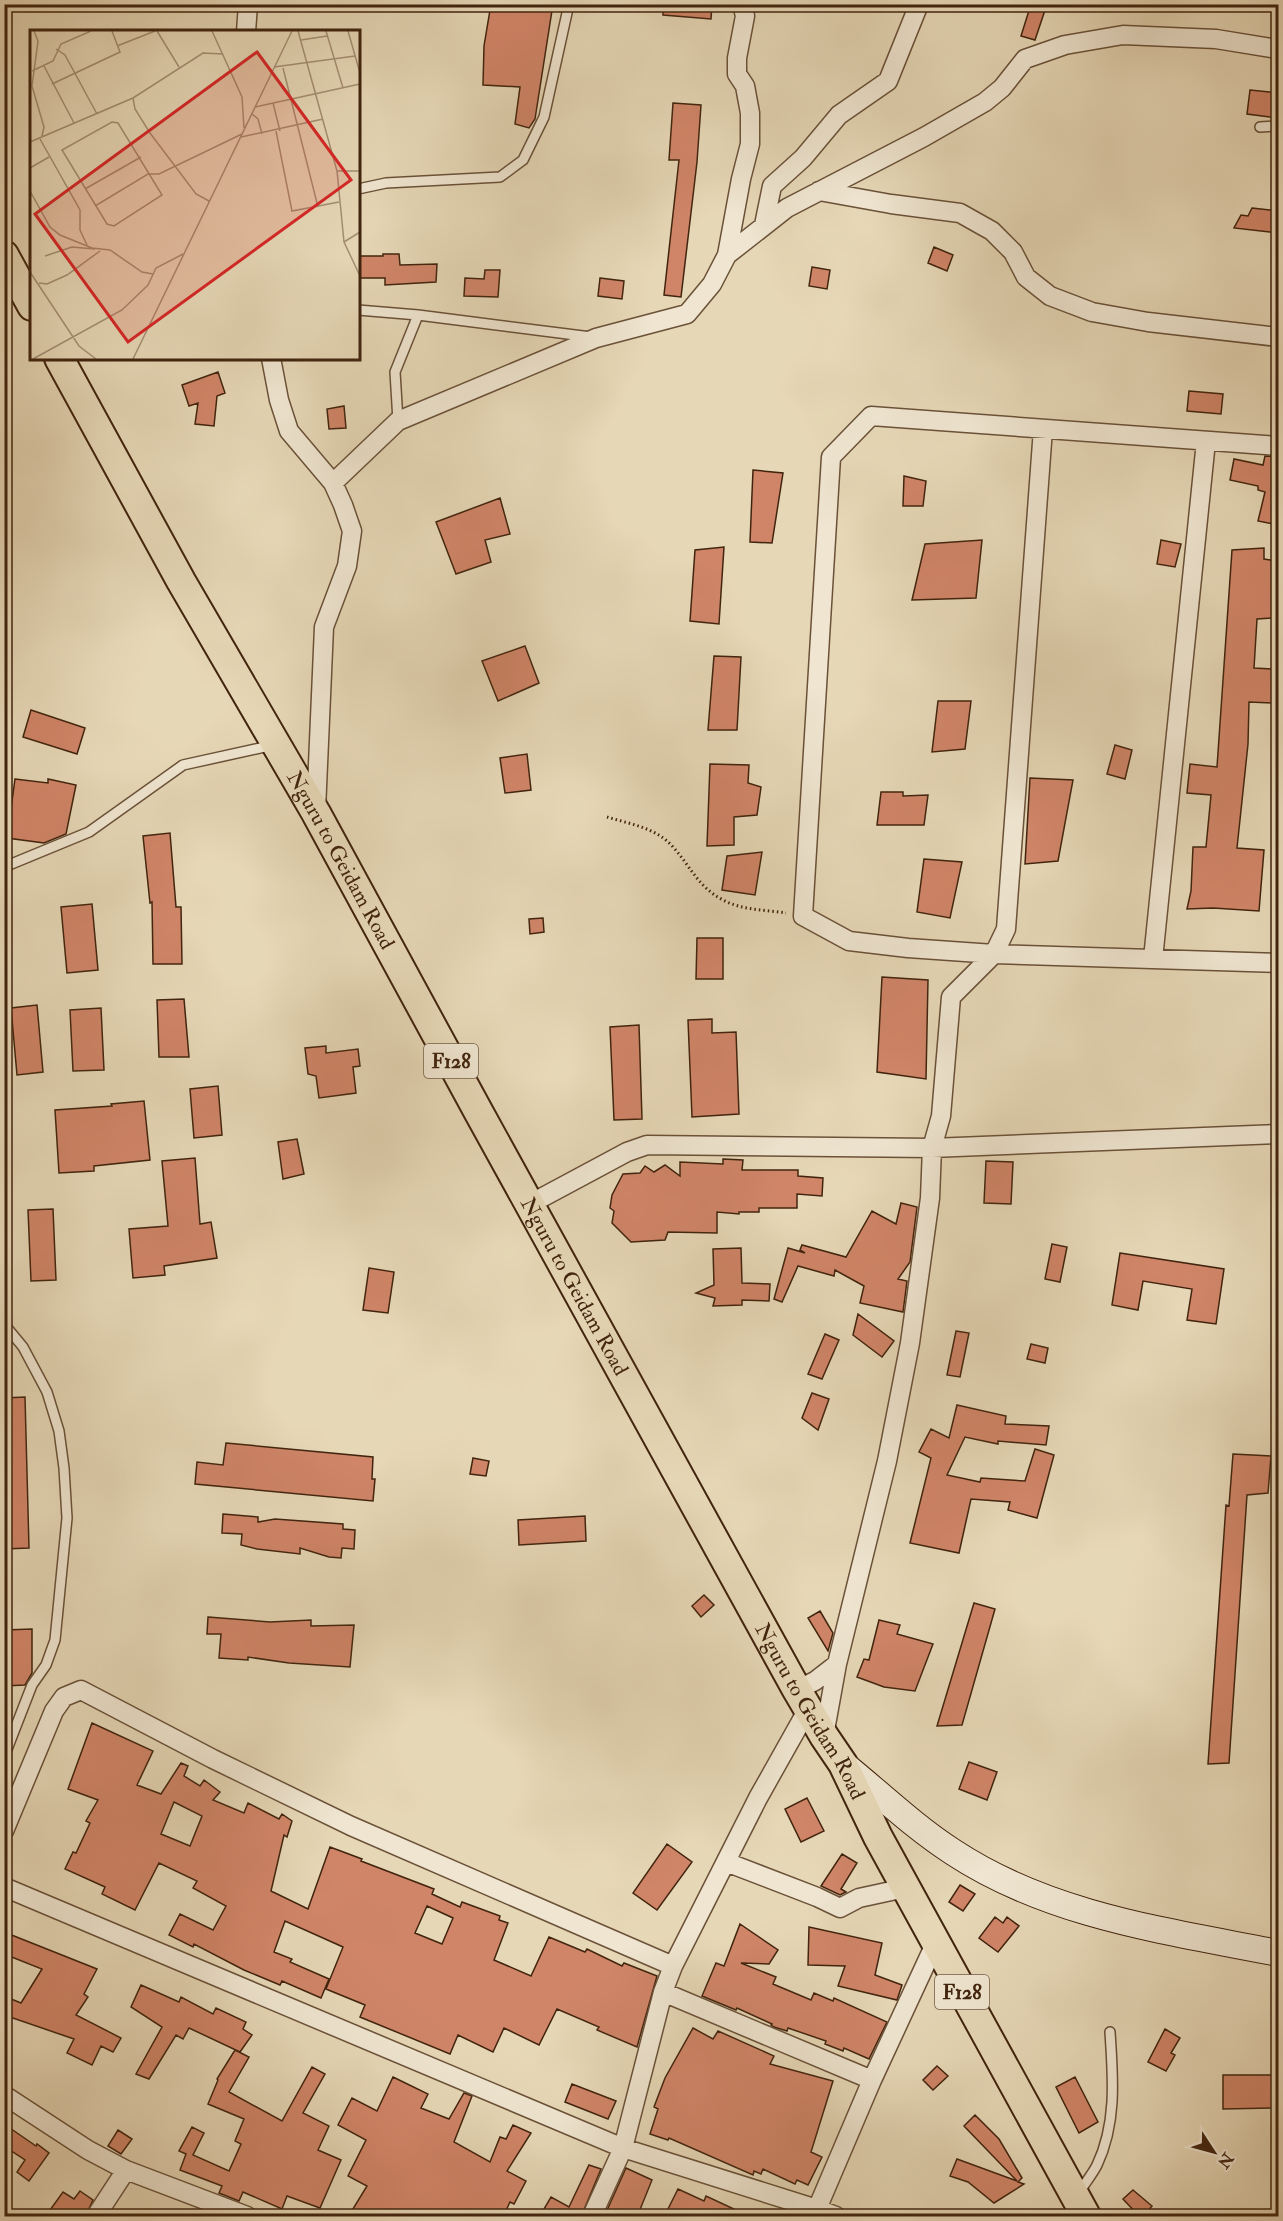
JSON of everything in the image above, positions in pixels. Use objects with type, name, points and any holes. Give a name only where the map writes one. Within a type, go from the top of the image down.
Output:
[{"type":"main road","points":[[4,255],[30,302]]},
{"type":"main road","name":"Nguru to Geidam Road","points":[[60,360],[182,581],[316,813],[803,1699],[843,1764],[878,1837],[935,1944],[1081,2207]]},
{"type":"main road","points":[[843,1764],[953,1852],[1002,1879],[1066,1906],[1114,1921],[1278,1953]]},
{"type":"street","points":[[246,30],[248,4]]},
{"type":"street","points":[[333,483],[398,421],[596,338],[687,314],[712,284],[727,255],[750,144],[750,113],[744,86],[737,74],[737,58],[745,16],[742,4]]},
{"type":"street","points":[[764,225],[772,186],[803,158],[839,115],[888,81],[919,4]]},
{"type":"street","points":[[727,255],[787,208],[924,137],[985,102],[1002,88],[1025,59],[1065,45],[1123,35],[1216,39],[1278,49]]},
{"type":"street","points":[[819,191],[960,213],[992,231],[1013,252],[1026,277],[1050,296],[1092,312],[1278,337]]},
{"type":"street","points":[[271,360],[279,400],[289,430],[333,483],[352,531],[347,566],[324,627],[316,813]]},
{"type":"street","points":[[1278,446],[871,417],[831,456],[803,916],[849,941],[994,954],[1278,963]]},
{"type":"street","points":[[824,1736],[837,1664],[887,1461],[910,1343],[930,1198],[932,1148],[941,1116],[951,997],[994,954],[1006,929],[1043,429]]},
{"type":"street","points":[[1153,959],[1206,441]]},
{"type":"street","points":[[530,1204],[627,1152],[647,1145],[932,1148],[1278,1134]]},
{"type":"street","points":[[592,2217],[623,2148],[663,1992],[673,1966],[758,1798],[803,1699],[815,1681],[837,1664]]},
{"type":"street","points":[[4,1830],[54,1712],[64,1697],[81,1690],[213,1759],[351,1826],[673,1966]]},
{"type":"street","points":[[726,1862],[840,1908],[859,1898],[905,1888]]},
{"type":"street","points":[[4,1887],[623,2148],[815,2213],[836,2217]]},
{"type":"street","points":[[815,2213],[872,2080],[935,1944]]},
{"type":"street","points":[[663,1992],[872,2080]]},
{"type":"street","points":[[4,2095],[88,2150],[126,2170],[247,2217]]},
{"type":"street","points":[[96,2217],[126,2170]]},
{"type":"lane","points":[[360,189],[386,183],[500,177],[523,160],[544,117],[569,4]]},
{"type":"lane","points":[[1260,127],[1278,126]]},
{"type":"lane","points":[[360,310],[418,315],[596,338]]},
{"type":"lane","points":[[398,421],[395,372],[418,315]]},
{"type":"lane","points":[[4,867],[89,832],[183,765],[276,745]]},
{"type":"lane","points":[[4,1324],[23,1347],[47,1392],[59,1431],[67,1518],[55,1640],[46,1665],[32,1685],[4,1757]]},
{"type":"lane","points":[[1081,2207],[1109,2130],[1114,2087],[1110,2032]]},
{"type":"path","points":[[607,817],[651,830],[672,845],[699,883],[724,901],[754,909],[803,916]]},
{"type":"building","points":[[491,4],[553,4],[535,119],[529,128],[515,124],[520,87],[483,85],[484,46]]},
{"type":"building","points":[[663,4],[712,4],[711,19],[663,15]]},
{"type":"building","points":[[1031,4],[1046,7],[1035,40],[1021,36]]},
{"type":"building","points":[[1250,90],[1278,93],[1278,118],[1247,114]]},
{"type":"building","points":[[673,103],[701,105],[697,162],[681,297],[664,295],[679,160],[669,160]]},
{"type":"building","points":[[1252,208],[1278,211],[1278,233],[1234,228],[1241,215],[1248,216]]},
{"type":"building","points":[[934,247],[953,255],[947,271],[928,263]]},
{"type":"building","points":[[383,254],[399,254],[400,265],[437,264],[436,282],[385,285],[385,278],[360,278],[360,256],[383,256]]},
{"type":"building","points":[[812,267],[830,270],[827,289],[809,286]]},
{"type":"building","points":[[485,270],[500,270],[498,297],[464,296],[465,278],[484,279]]},
{"type":"building","points":[[600,278],[624,281],[622,299],[598,296]]},
{"type":"building","points":[[218,372],[225,393],[217,396],[214,426],[195,424],[198,403],[189,406],[182,385]]},
{"type":"building","points":[[1189,391],[1223,394],[1221,414],[1187,411]]},
{"type":"building","points":[[344,406],[346,428],[329,429],[327,409]]},
{"type":"building","points":[[1265,456],[1278,457],[1278,525],[1258,521],[1265,492],[1258,490],[1258,486],[1230,480],[1234,459],[1263,465]]},
{"type":"building","points":[[753,470],[783,473],[772,543],[750,542]]},
{"type":"building","points":[[904,476],[926,481],[923,506],[903,506]]},
{"type":"building","points":[[500,498],[510,534],[485,540],[491,562],[456,574],[436,522]]},
{"type":"building","points":[[982,540],[976,598],[912,600],[925,544]]},
{"type":"building","points":[[1161,540],[1181,544],[1175,567],[1157,564]]},
{"type":"building","points":[[724,547],[719,624],[690,621],[695,550]]},
{"type":"building","points":[[1264,548],[1264,559],[1276,561],[1272,618],[1257,619],[1254,668],[1274,669],[1272,703],[1249,702],[1248,744],[1237,848],[1264,850],[1259,911],[1187,909],[1191,891],[1193,847],[1206,847],[1211,795],[1187,793],[1190,764],[1217,767],[1232,550]]},
{"type":"building","points":[[525,646],[539,683],[498,701],[482,661]]},
{"type":"building","points":[[714,656],[741,657],[737,730],[708,730]]},
{"type":"building","points":[[938,701],[971,701],[965,749],[932,752]]},
{"type":"building","points":[[31,710],[85,728],[77,754],[23,737]]},
{"type":"building","points":[[1115,745],[1132,750],[1125,779],[1107,774]]},
{"type":"building","points":[[527,754],[531,790],[505,793],[500,758]]},
{"type":"building","points":[[710,764],[749,765],[748,783],[761,787],[757,815],[734,817],[734,845],[707,846]]},
{"type":"building","points":[[1030,778],[1073,780],[1058,861],[1025,864]]},
{"type":"building","points":[[15,779],[48,783],[48,779],[76,785],[66,834],[44,843],[7,838]]},
{"type":"building","points":[[881,792],[903,792],[903,796],[928,795],[924,825],[877,825]]},
{"type":"building","points":[[170,833],[176,907],[181,907],[182,964],[153,964],[152,902],[150,903],[143,836]]},
{"type":"building","points":[[762,852],[755,895],[722,890],[727,856]]},
{"type":"building","points":[[924,859],[962,862],[950,918],[917,912]]},
{"type":"building","points":[[92,904],[98,970],[67,973],[61,907]]},
{"type":"building","points":[[543,918],[544,932],[530,934],[529,919]]},
{"type":"building","points":[[697,938],[723,938],[723,979],[696,979]]},
{"type":"building","points":[[882,977],[928,980],[926,1079],[877,1072]]},
{"type":"building","points":[[184,999],[189,1057],[159,1057],[157,1000]]},
{"type":"building","points":[[37,1005],[43,1072],[17,1075],[11,1008]]},
{"type":"building","points":[[101,1008],[104,1070],[73,1071],[70,1010]]},
{"type":"building","points":[[712,1019],[712,1033],[736,1032],[739,1114],[692,1117],[688,1020]]},
{"type":"building","points":[[639,1025],[642,1119],[614,1120],[610,1027]]},
{"type":"building","points":[[326,1046],[326,1053],[358,1049],[360,1066],[353,1067],[356,1093],[319,1098],[316,1076],[308,1074],[305,1048]]},
{"type":"building","points":[[218,1086],[222,1135],[194,1138],[190,1089]]},
{"type":"building","points":[[144,1101],[150,1160],[94,1166],[94,1171],[59,1173],[55,1110]]},
{"type":"building","points":[[297,1139],[304,1174],[283,1179],[278,1142]]},
{"type":"building","points":[[195,1158],[200,1224],[211,1222],[217,1258],[164,1266],[165,1275],[133,1278],[129,1229],[168,1226],[162,1161]]},
{"type":"building","points":[[723,1159],[743,1160],[742,1170],[798,1170],[798,1176],[823,1178],[822,1196],[797,1194],[797,1208],[759,1208],[759,1212],[739,1212],[739,1214],[717,1212],[717,1233],[668,1232],[665,1240],[631,1242],[612,1223],[614,1211],[610,1208],[612,1195],[623,1174],[640,1173],[645,1166],[654,1172],[665,1165],[680,1176],[680,1162],[723,1164]]},
{"type":"building","points":[[986,1161],[1013,1162],[1011,1204],[984,1203]]},
{"type":"building","points":[[901,1203],[917,1207],[910,1262],[898,1279],[907,1281],[903,1312],[860,1303],[864,1286],[835,1270],[834,1276],[798,1266],[782,1302],[774,1299],[788,1248],[805,1253],[800,1250],[802,1245],[846,1257],[872,1211],[896,1224]]},
{"type":"building","points":[[53,1209],[56,1280],[31,1281],[28,1210]]},
{"type":"building","points":[[1052,1244],[1067,1247],[1060,1282],[1045,1279]]},
{"type":"building","points":[[741,1248],[742,1283],[770,1284],[769,1301],[742,1300],[742,1305],[713,1306],[715,1298],[696,1293],[714,1285],[713,1249]]},
{"type":"building","points":[[1120,1253],[1224,1269],[1216,1324],[1187,1320],[1192,1289],[1143,1281],[1138,1310],[1112,1305]]},
{"type":"building","points":[[369,1268],[394,1272],[388,1313],[363,1310]]},
{"type":"building","points":[[858,1314],[894,1341],[882,1357],[853,1335]]},
{"type":"building","points":[[956,1331],[969,1333],[960,1377],[947,1375]]},
{"type":"building","points":[[825,1334],[839,1340],[822,1379],[808,1374]]},
{"type":"building","points":[[1031,1344],[1048,1348],[1045,1363],[1027,1359]]},
{"type":"building","points":[[812,1393],[829,1399],[818,1430],[802,1418]]},
{"type":"building","points":[[25,1397],[29,1548],[4,1549],[4,1535],[7,1535],[4,1398]]},
{"type":"building","points":[[957,1405],[1006,1416],[1005,1424],[1049,1426],[1046,1445],[998,1441],[998,1444],[965,1437],[947,1475],[980,1482],[981,1478],[1025,1481],[1035,1449],[1054,1455],[1037,1518],[1008,1510],[1010,1502],[971,1499],[959,1553],[910,1543],[931,1458],[919,1452],[931,1429],[949,1438]]},
{"type":"building","points":[[226,1443],[373,1457],[372,1479],[375,1479],[373,1501],[195,1484],[197,1462],[223,1465]]},
{"type":"building","points":[[1233,1454],[1271,1456],[1268,1493],[1247,1495],[1229,1763],[1208,1764],[1226,1505],[1229,1506]]},
{"type":"building","points":[[473,1458],[489,1461],[486,1476],[470,1474]]},
{"type":"building","points":[[223,1514],[258,1517],[258,1522],[275,1519],[343,1524],[343,1529],[355,1530],[354,1549],[342,1548],[341,1558],[329,1557],[300,1548],[300,1554],[241,1545],[242,1534],[222,1533]]},
{"type":"building","points":[[585,1516],[586,1541],[519,1545],[518,1520]]},
{"type":"building","points":[[704,1595],[714,1605],[701,1617],[692,1606]]},
{"type":"building","points":[[974,1603],[995,1609],[962,1725],[937,1726]]},
{"type":"building","points":[[820,1611],[833,1633],[828,1651],[808,1618]]},
{"type":"building","points":[[208,1617],[270,1622],[311,1620],[311,1626],[354,1625],[350,1667],[289,1663],[248,1657],[248,1660],[219,1658],[221,1634],[207,1634]]},
{"type":"building","points":[[879,1620],[900,1625],[897,1634],[933,1644],[915,1691],[884,1687],[857,1677],[864,1659],[869,1660]]},
{"type":"building","points":[[32,1629],[32,1673],[25,1685],[4,1686],[4,1630]]},
{"type":"building","points":[[92,1723],[153,1751],[137,1785],[161,1794],[181,1763],[188,1766],[184,1776],[200,1786],[204,1780],[220,1792],[213,1800],[244,1813],[248,1803],[279,1819],[282,1814],[292,1821],[287,1837],[284,1835],[271,1891],[308,1909],[330,1847],[434,1889],[432,1894],[460,1907],[462,1902],[500,1916],[499,1920],[508,1923],[494,1960],[531,1976],[549,1937],[585,1952],[587,1949],[622,1966],[624,1963],[657,1976],[637,2047],[597,2030],[599,2027],[557,2009],[539,2045],[504,2028],[493,2052],[458,2035],[450,2054],[360,2017],[365,2005],[326,1989],[343,1947],[285,1921],[274,1952],[292,1959],[290,1962],[329,1979],[321,1998],[282,1981],[280,1985],[244,1970],[194,1944],[193,1947],[169,1935],[180,1914],[213,1930],[226,1906],[193,1888],[197,1881],[159,1863],[135,1910],[102,1894],[105,1887],[65,1869],[73,1852],[76,1853],[90,1823],[86,1821],[98,1800],[68,1789]],"holes":[[[174,1802],[202,1816],[190,1846],[161,1834]],[[427,1906],[453,1918],[442,1944],[415,1933]]]},
{"type":"building","points":[[969,1762],[997,1772],[987,1800],[959,1789]]},
{"type":"building","points":[[807,1798],[824,1831],[801,1842],[785,1809]]},
{"type":"building","points":[[667,1844],[692,1862],[657,1910],[633,1893]]},
{"type":"building","points":[[842,1854],[857,1863],[841,1889],[846,1892],[840,1895],[821,1886]]},
{"type":"building","points":[[960,1885],[975,1894],[963,1911],[949,1902]]},
{"type":"building","points":[[995,1917],[1003,1923],[1007,1917],[1019,1926],[998,1952],[979,1938]]},
{"type":"building","points":[[740,1924],[778,1950],[769,1964],[741,1963],[776,1977],[773,1984],[811,2000],[814,1993],[833,2001],[834,1998],[887,2022],[869,2059],[844,2048],[843,2051],[825,2044],[826,2041],[788,2028],[787,2031],[774,2027],[737,2008],[736,2010],[702,1996],[716,1963],[724,1966]]},
{"type":"building","points":[[809,1927],[882,1943],[875,1975],[902,1985],[897,2000],[838,1986],[845,1966],[808,1965]]},
{"type":"building","points":[[4,1932],[97,1969],[84,1994],[88,1997],[76,2015],[121,2038],[113,2052],[101,2046],[92,2065],[67,2053],[74,2039],[4,2015],[4,1996],[21,2003],[42,1969],[4,1954]]},
{"type":"building","points":[[141,1985],[179,2002],[181,1997],[213,2014],[216,2008],[246,2022],[243,2029],[252,2035],[240,2052],[189,2028],[183,2039],[176,2035],[149,2079],[136,2074],[162,2027],[131,2007]]},
{"type":"building","points":[[693,2028],[713,2039],[718,2031],[774,2056],[770,2064],[833,2081],[811,2152],[822,2157],[808,2185],[797,2180],[795,2184],[763,2169],[761,2174],[754,2171],[753,2175],[669,2138],[668,2140],[650,2134],[658,2109],[654,2107],[665,2078]]},
{"type":"building","points":[[1165,2029],[1180,2038],[1171,2053],[1175,2055],[1166,2071],[1148,2062]]},
{"type":"building","points":[[235,2050],[249,2057],[229,2092],[282,2121],[312,2067],[325,2074],[303,2113],[329,2126],[318,2150],[341,2160],[320,2208],[287,2196],[282,2209],[243,2192],[239,2201],[219,2193],[222,2186],[180,2170],[186,2154],[179,2151],[192,2127],[204,2133],[193,2155],[229,2171],[241,2144],[235,2141],[244,2119],[208,2104],[217,2079]]},
{"type":"building","points":[[937,2066],[948,2076],[933,2090],[923,2080]]},
{"type":"building","points":[[1223,2075],[1278,2075],[1278,2108],[1223,2109]]},
{"type":"building","points":[[393,2077],[428,2094],[421,2108],[449,2119],[464,2093],[472,2096],[454,2142],[490,2162],[500,2137],[506,2139],[513,2125],[531,2133],[507,2171],[526,2181],[514,2204],[510,2202],[503,2217],[348,2217],[367,2186],[348,2176],[366,2140],[338,2125],[352,2098],[377,2111]]},
{"type":"building","points":[[1075,2077],[1098,2122],[1079,2133],[1056,2087]]},
{"type":"building","points":[[572,2084],[616,2101],[608,2119],[565,2102]]},
{"type":"building","points":[[975,2115],[999,2139],[1022,2178],[1018,2182],[1024,2184],[994,2203],[968,2182],[950,2176],[957,2159],[1017,2181],[964,2126]]},
{"type":"building","points":[[4,2124],[49,2153],[29,2181],[17,2172],[25,2160],[4,2146]]},
{"type":"building","points":[[118,2130],[132,2139],[121,2154],[108,2146]]},
{"type":"building","points":[[589,2165],[601,2169],[581,2217],[557,2217],[544,2209],[551,2197],[569,2207]]},
{"type":"building","points":[[626,2168],[652,2180],[637,2217],[604,2217]]},
{"type":"building","points":[[678,2189],[704,2201],[706,2196],[751,2217],[664,2217]]},
{"type":"building","points":[[1133,2190],[1152,2206],[1143,2217],[1140,2217],[1123,2199]]},
{"type":"building","points":[[80,2191],[93,2200],[85,2217],[45,2217],[63,2192],[74,2199]]}]
